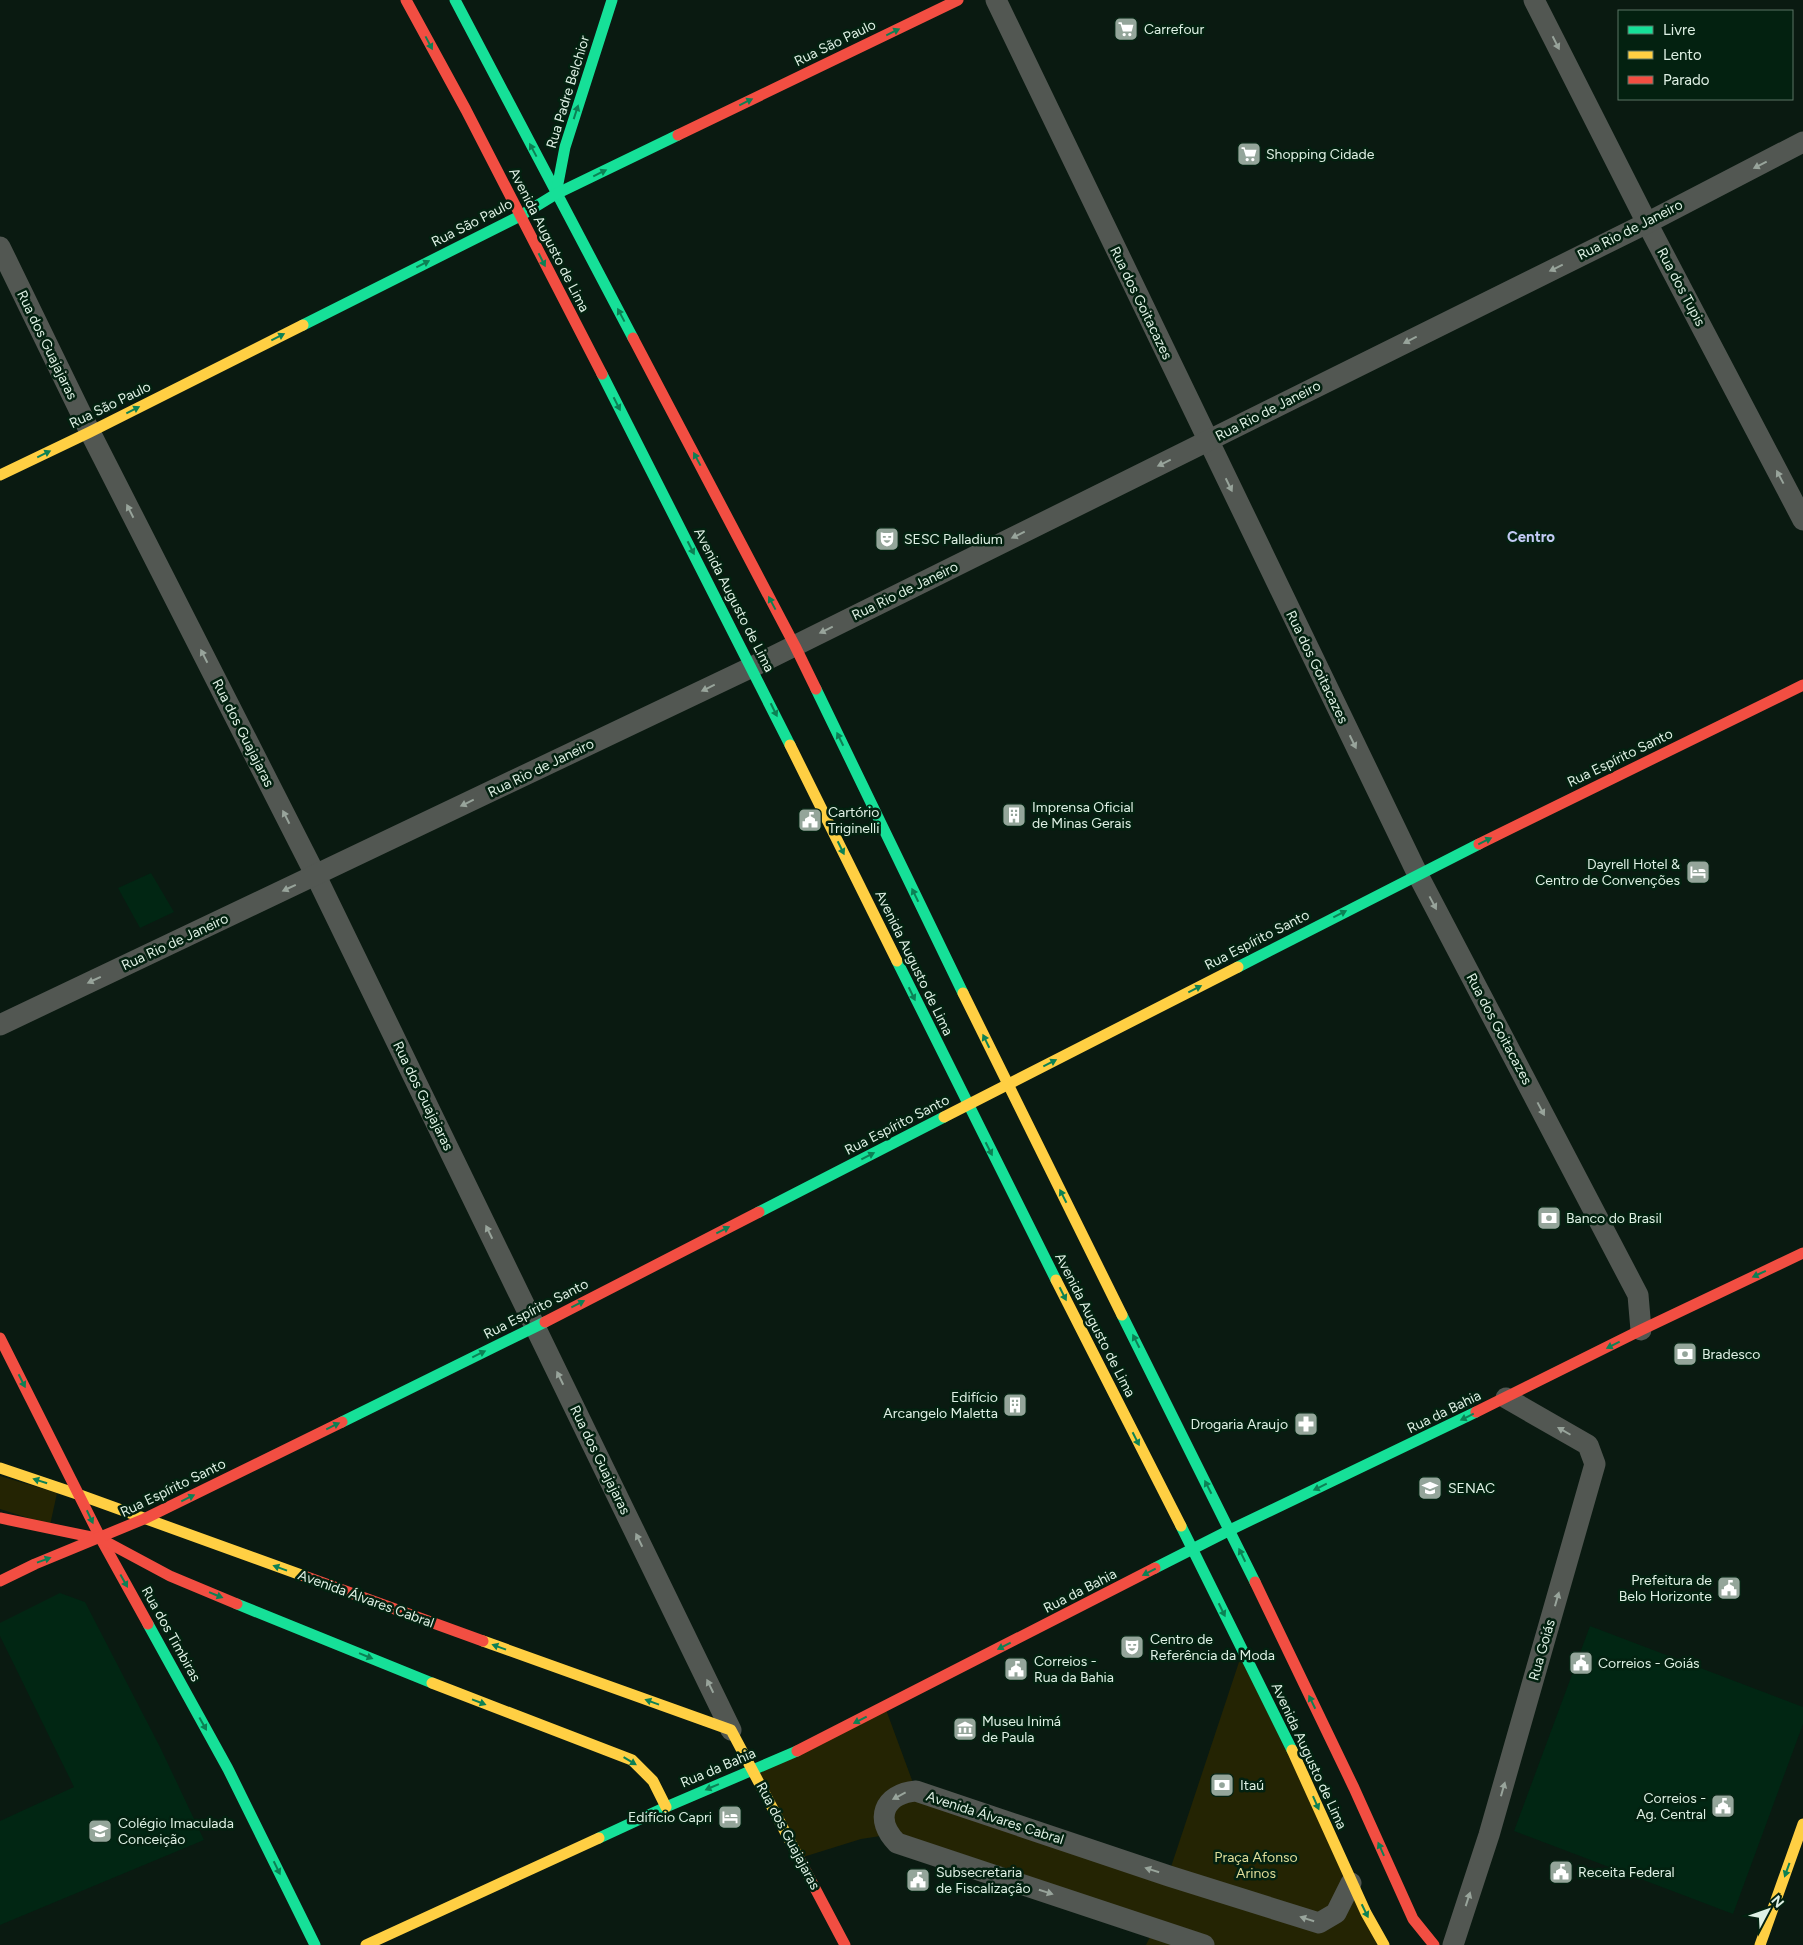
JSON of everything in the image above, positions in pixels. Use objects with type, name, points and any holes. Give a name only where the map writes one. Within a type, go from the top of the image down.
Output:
[{"type":"street","name":"Avenida Augusto de Lima","points":[[406,0],[520,216],[752,667],[967,1106],[1193,1550],[1297,1760],[1380,1943]]},
{"type":"street","name":"Avenida Augusto de Lima","points":[[455,0],[795,646],[1007,1085],[1230,1530],[1354,1788],[1413,1919]]},
{"type":"street","name":"Rua Padre Belchior","points":[[556,194],[565,146],[612,0]]},
{"type":"street","name":"Rua São Paulo","points":[[0,475],[90,432],[520,216],[556,194],[958,0]]},
{"type":"street","name":"Rua dos Goitacazes","points":[[996,0],[1418,874],[1638,1295],[1641,1330]]},
{"type":"street","name":"Rua dos Tupis","points":[[1534,0],[1647,223],[1803,520]]},
{"type":"street","name":"Rua Rio de Janeiro","points":[[0,1025],[795,646],[1647,223],[1803,142]]},
{"type":"street","name":"Rua dos Guajajaras","points":[[0,247],[90,432],[316,876],[731,1730],[845,1945]]},
{"type":"street","name":"Rua Espírito Santo","points":[[0,1581],[30,1565],[101,1539],[144,1519],[535,1326],[1418,874],[1803,685]]},
{"type":"street","name":"Rua da Bahia","points":[[366,1945],[666,1806],[802,1749],[1230,1530],[1803,1253]]},
{"type":"street","name":"Rua dos Timbiras","points":[[0,1338],[101,1539],[228,1769],[315,1945]]},
{"type":"street","name":"Rua Goiás","points":[[1453,1945],[1489,1836],[1596,1464],[1588,1445],[1506,1398]]},
{"type":"street","name":"Avenida Álvares Cabral","points":[[0,1468],[80,1494],[144,1519],[731,1730]]},
{"type":"street","points":[[0,1518],[101,1539],[170,1576],[434,1684],[632,1760],[653,1780],[666,1806]]},
{"type":"street","name":"Avenida Álvares Cabral","points":[[1204,1945],[897,1843],[887,1834],[884,1812],[890,1800],[902,1793],[916,1791],[1168,1876],[1319,1923],[1336,1913],[1351,1882]]},
{"type":"street","points":[[1760,1945],[1803,1824]]},
{"type":"street","points":[[1410,1936],[1413,1919]]},
{"type":"street","points":[[1413,1919],[1434,1945]]},
{"type":"shaded area","points":[[151,873],[174,912],[140,928],[118,888]]},
{"type":"shaded area","points":[[60,1593],[85,1602],[160,1747],[204,1840],[0,1925],[0,1821],[74,1787],[0,1636],[0,1623]]},
{"type":"shaded area","points":[[1590,1626],[1803,1707],[1803,1724],[1733,1914],[1514,1831]]},
{"type":"green space","points":[[0,1476],[57,1493],[50,1525],[0,1509]]},
{"type":"green space","name":"Praça Afonso Arinos","points":[[1242,1653],[1377,1945],[1146,1945],[1154,1929],[887,1835],[861,1839],[800,1858],[753,1770],[885,1707],[916,1791],[1168,1876]]},
{"type":"traffic: fast","points":[[455,0],[633,338]]},
{"type":"traffic: fast","points":[[556,194],[565,147],[612,0]]},
{"type":"traffic: fast","points":[[303,325],[520,216],[556,194],[678,135]]},
{"type":"traffic: fast","points":[[602,374],[790,745]]},
{"type":"traffic: fast","points":[[816,689],[963,993]]},
{"type":"traffic: fast","points":[[1238,967],[1479,844]]},
{"type":"traffic: fast","points":[[897,961],[1056,1280]]},
{"type":"traffic: fast","points":[[759,1212],[944,1117]]},
{"type":"traffic: fast","points":[[1122,1315],[1255,1582]]},
{"type":"traffic: fast","points":[[342,1422],[545,1322]]},
{"type":"traffic: fast","points":[[1155,1568],[1476,1412]]},
{"type":"traffic: fast","points":[[1181,1526],[1292,1750]]},
{"type":"traffic: fast","points":[[237,1604],[432,1683]]},
{"type":"traffic: fast","points":[[148,1624],[228,1769],[315,1945]]},
{"type":"traffic: fast","points":[[599,1838],[797,1751]]},
{"type":"traffic: slow","points":[[0,475],[303,325]]},
{"type":"traffic: slow","points":[[790,745],[897,961]]},
{"type":"traffic: slow","points":[[944,1117],[1238,967]]},
{"type":"traffic: slow","points":[[963,993],[1122,1315]]},
{"type":"traffic: slow","points":[[1056,1280],[1181,1526]]},
{"type":"traffic: slow","points":[[0,1468],[304,1576]]},
{"type":"traffic: slow","points":[[483,1641],[731,1730],[799,1858]]},
{"type":"traffic: slow","points":[[432,1683],[632,1760],[653,1781],[666,1807]]},
{"type":"traffic: slow","points":[[1292,1750],[1366,1913],[1384,1945]]},
{"type":"traffic: slow","points":[[1760,1945],[1803,1824]]},
{"type":"traffic: slow","points":[[366,1945],[599,1838]]},
{"type":"traffic: jam","points":[[406,0],[466,110],[602,374]]},
{"type":"traffic: jam","points":[[678,135],[958,0]]},
{"type":"traffic: jam","points":[[633,338],[816,689]]},
{"type":"traffic: jam","points":[[1479,844],[1803,685]]},
{"type":"traffic: jam","points":[[545,1322],[759,1212]]},
{"type":"traffic: jam","points":[[1476,1412],[1641,1330],[1803,1253]]},
{"type":"traffic: jam","points":[[0,1338],[101,1539],[148,1624]]},
{"type":"traffic: jam","points":[[0,1581],[35,1564],[144,1519],[342,1422]]},
{"type":"traffic: jam","points":[[0,1518],[101,1539],[170,1576],[237,1604]]},
{"type":"traffic: jam","points":[[797,1751],[1155,1568]]},
{"type":"traffic: jam","points":[[304,1576],[483,1641]]},
{"type":"traffic: jam","points":[[1255,1582],[1354,1788],[1413,1919],[1434,1945]]},
{"type":"traffic: jam","points":[[799,1858],[845,1945]]},
{"type":"place","name":"Carrefour","points":[[1126,29]]},
{"type":"place","name":"Shopping Cidade","points":[[1249,154]]},
{"type":"place","name":"SESC Palladium","points":[[887,539]]},
{"type":"place","name":"Imprensa Oficial de Minas Gerais","points":[[1014,815]]},
{"type":"place","name":"Cartório Triginelli","points":[[810,820]]},
{"type":"place","name":"Dayrell Hotel & Centro de Convenções","points":[[1698,872]]},
{"type":"place","name":"Banco do Brasil","points":[[1549,1218]]},
{"type":"place","name":"Bradesco","points":[[1685,1354]]},
{"type":"place","name":"Edifício Arcangelo Maletta","points":[[1015,1405]]},
{"type":"place","name":"Drogaria Araujo","points":[[1306,1424]]},
{"type":"place","name":"SENAC","points":[[1430,1488]]},
{"type":"place","name":"Prefeitura de Belo Horizonte","points":[[1729,1588]]},
{"type":"place","name":"Centro de Referência da Moda","points":[[1132,1647]]},
{"type":"place","name":"Correios - Goiás","points":[[1581,1663]]},
{"type":"place","name":"Correios - Rua da Bahia","points":[[1016,1669]]},
{"type":"place","name":"Museu Inimá de Paula","points":[[965,1729]]},
{"type":"place","name":"Itaú","points":[[1222,1785]]},
{"type":"place","name":"Correios - Ag. Central","points":[[1723,1806]]},
{"type":"place","name":"Edifício Capri","points":[[730,1817]]},
{"type":"place","name":"Colégio Imaculada Conceição","points":[[100,1831]]},
{"type":"place","name":"Receita Federal","points":[[1561,1872]]},
{"type":"place","name":"Subsecretaria de Fiscalização","points":[[918,1880]]},
{"type":"district","name":"Centro","points":[[1531,537]]}]
